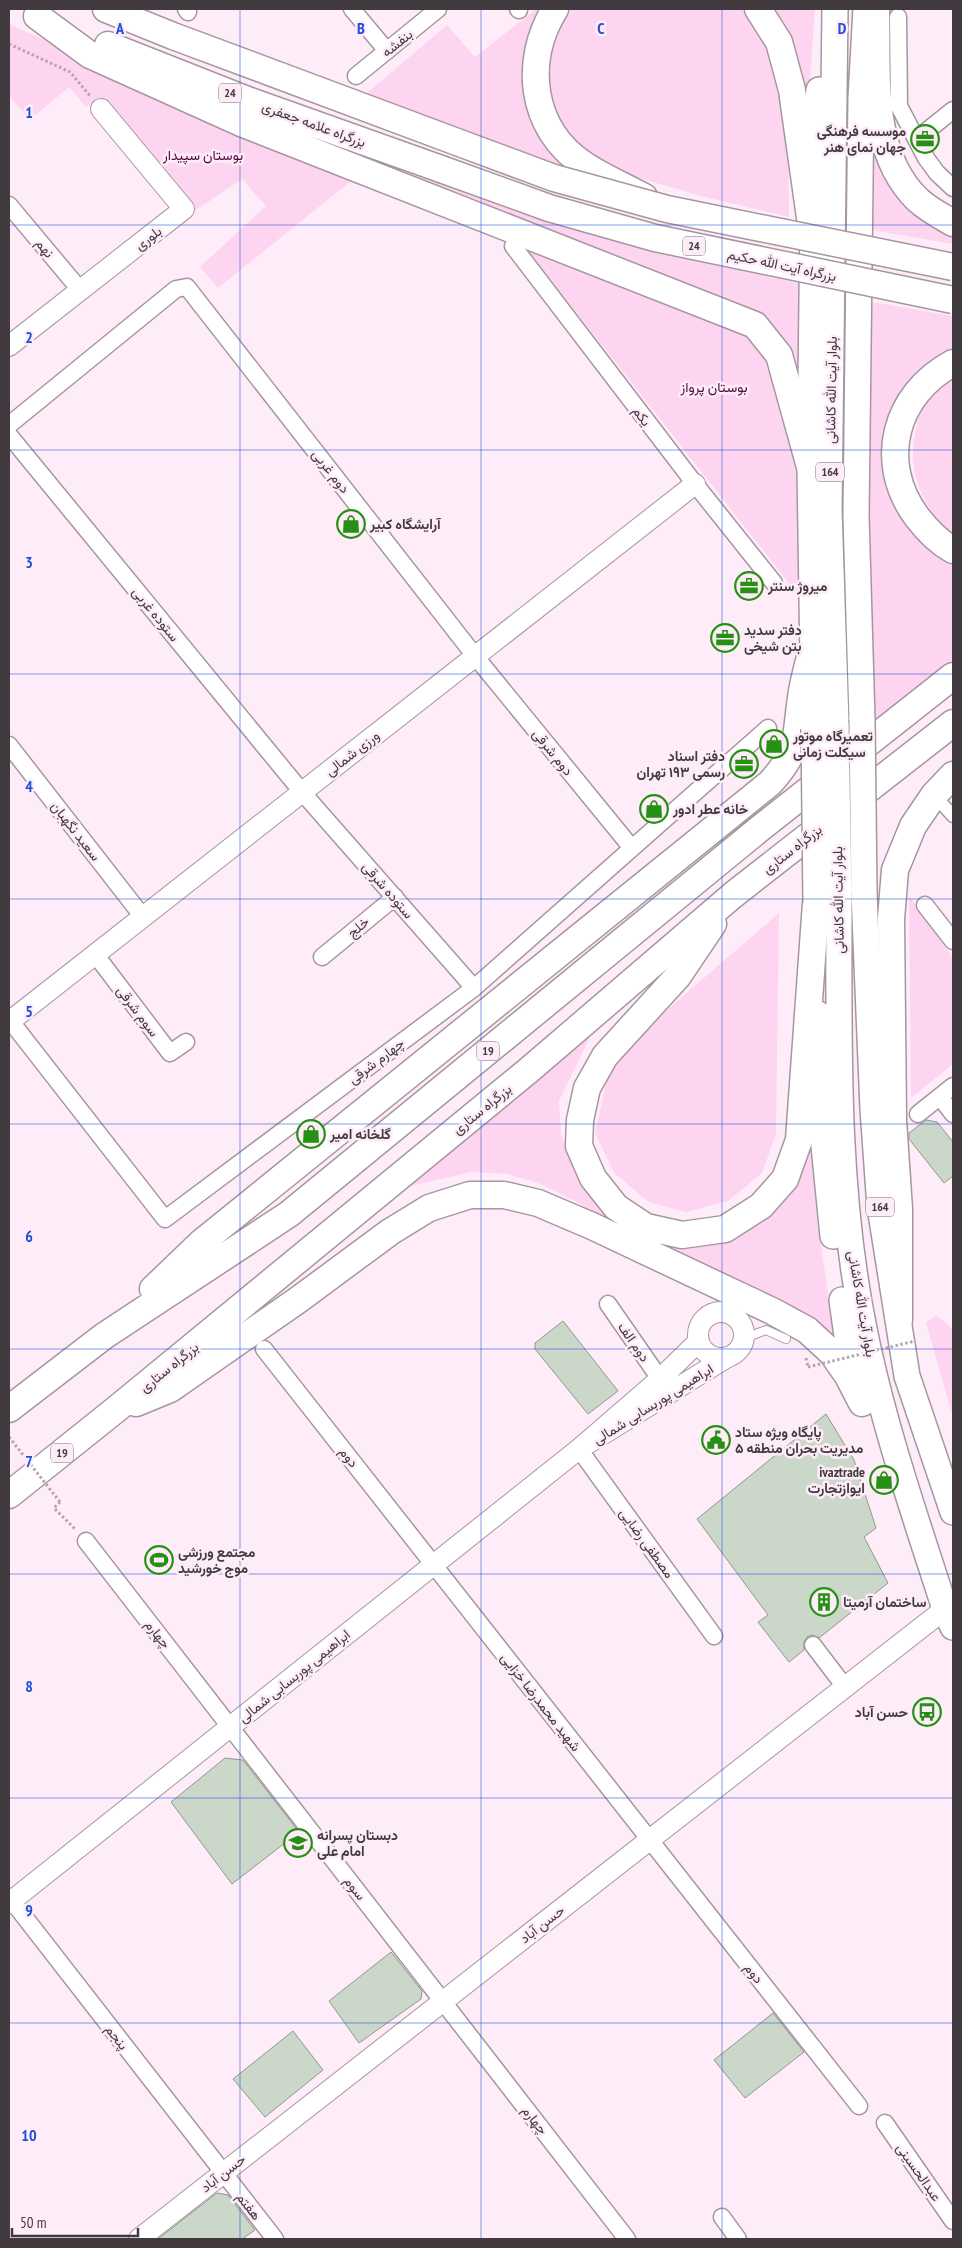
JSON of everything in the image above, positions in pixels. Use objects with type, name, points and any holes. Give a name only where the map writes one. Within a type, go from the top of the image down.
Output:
[{"type":"highway","name":"24","points":[[106,9],[173,36],[554,178],[667,209],[952,266]]},
{"type":"highway","points":[[555,9],[546,24],[538,44],[534,83],[552,131],[583,164],[667,209]]},
{"type":"highway","points":[[758,9],[779,42],[792,90],[812,232]]},
{"type":"highway","points":[[30,12],[90,55],[241,123],[755,325],[779,355],[810,467]]},
{"type":"highway","name":"بزرگراه علامه جعفری","points":[[30,12],[250,102],[441,169]]},
{"type":"highway","points":[[887,13],[880,113],[888,154],[905,184],[918,200],[932,212],[953,223]]},
{"type":"highway","name":"بزرگراه آیت الله حکیم","points":[[441,169],[548,208],[655,238],[953,300]]},
{"type":"highway","points":[[953,363],[937,371],[922,385],[909,404],[900,423],[896,444],[896,467],[899,486],[910,508],[926,529],[944,545],[953,550]]},
{"type":"highway","points":[[104,1336],[202,1242],[770,783],[786,765],[797,741],[801,697],[812,649]]},
{"type":"highway","name":"19","points":[[9,1409],[104,1336],[289,1214],[758,830],[953,676]]},
{"type":"highway","name":"بزرگراه ستاری","points":[[9,1495],[530,1070],[733,895],[953,723]]},
{"type":"highway","points":[[899,1320],[899,1209],[893,1120],[890,919],[895,870],[913,826],[934,795],[953,775]]},
{"type":"highway","points":[[733,895],[678,976],[605,1056],[587,1088],[580,1120],[579,1146],[593,1178],[616,1207],[646,1227],[682,1235],[725,1229],[761,1206],[785,1179],[798,1140],[827,900]]},
{"type":"highway","points":[[114,1411],[170,1389],[298,1300],[390,1232],[429,1208],[470,1195],[504,1195],[538,1203],[772,1310],[807,1330],[832,1352],[848,1376],[862,1403]]},
{"type":"main road","name":"بلوار آیت الله کاشانی","points":[[866,9],[861,98],[856,506],[862,720],[864,892],[873,1109],[880,1207],[907,1376],[953,1512]]},
{"type":"main road","points":[[835,14],[820,84],[816,122],[812,232],[810,467],[812,649],[825,727],[827,900],[820,1106],[832,1227],[847,1336],[862,1403],[887,1428]]},
{"type":"main road","name":"بلوار آیت الله کاشانی","points":[[825,727],[835,14]]},
{"type":"main road","name":"بلوار آیت الله کاشانی","points":[[827,900],[848,1224],[864,1328],[887,1428],[949,1618]]},
{"type":"street","points":[[352,9],[387,51]]},
{"type":"street","name":"بنفشه","points":[[356,76],[438,9]]},
{"type":"street","points":[[887,13],[899,106],[937,174],[953,188]]},
{"type":"street","name":"بلوری","points":[[9,346],[184,209],[101,109]]},
{"type":"street","points":[[918,138],[953,110]]},
{"type":"street","name":"نهم","points":[[9,205],[81,291]]},
{"type":"street","name":"یکم","points":[[513,246],[695,484],[774,583]]},
{"type":"street","name":"دوم غربی","points":[[9,425],[176,289],[186,287],[475,656]]},
{"type":"street","name":"ستوده غربی","points":[[9,435],[302,792]]},
{"type":"street","name":"ورزی شمالی","points":[[9,1020],[695,484]]},
{"type":"street","name":"دوم شرقی","points":[[475,656],[631,847]]},
{"type":"street","name":"چهارم شرقی","points":[[9,1020],[165,1219],[474,988],[631,847],[768,728]]},
{"type":"street","name":"سعید نگهبان","points":[[9,745],[143,917]]},
{"type":"street","name":"ستوده شرقی","points":[[302,792],[474,988]]},
{"type":"street","points":[[934,795],[953,816]]},
{"type":"street","name":"خلج","points":[[322,957],[395,897]]},
{"type":"street","points":[[926,905],[953,941]]},
{"type":"street","name":"سوم شرقی","points":[[95,954],[170,1053],[186,1042]]},
{"type":"street","points":[[918,1114],[953,1086]]},
{"type":"street","points":[[940,1097],[953,1114]]},
{"type":"street","name":"دوم الف","points":[[608,1304],[660,1379]]},
{"type":"street","points":[[716,1312],[723,1312],[737,1317],[744,1330],[745,1338],[739,1351],[726,1358],[719,1358],[706,1353],[699,1342],[698,1334],[703,1320],[716,1312]]},
{"type":"street","name":"ابراهیمی پوربسابی شمالی","points":[[10,1900],[579,1449],[660,1379],[699,1342]]},
{"type":"street","name":"دوم","points":[[264,1349],[433,1565]]},
{"type":"street","name":"ابراهیمی پوربسابی شمالی","points":[[579,1449],[726,1358]]},
{"type":"street","name":"مصطفی رضایی","points":[[579,1449],[714,1636]]},
{"type":"street","name":"چهارم","points":[[86,1541],[230,1727]]},
{"type":"street","name":"شهید محمدرضا خزایی","points":[[433,1565],[649,1840]]},
{"type":"street","name":"حسن آباد","points":[[139,2239],[844,1687],[949,1618]]},
{"type":"street","points":[[813,1645],[844,1687]]},
{"type":"street","name":"سوم","points":[[230,1727],[443,2001]]},
{"type":"street","name":"دوم","points":[[649,1840],[859,2106]]},
{"type":"street","name":"پنجم","points":[[10,1900],[223,2173]]},
{"type":"street","name":"چهارم","points":[[443,2001],[627,2239]]},
{"type":"street","name":"عبدالحسینی","points":[[885,2123],[953,2221]]},
{"type":"street","name":"هفتم","points":[[223,2173],[275,2239]]},
{"type":"street","points":[[722,2217],[738,2239]]},
{"type":"lane","points":[[745,1338],[766,1330],[786,1339]]},
{"type":"path","points":[[9,44],[70,72],[101,109]]},
{"type":"path","points":[[808,1367],[915,1340]]},
{"type":"path","points":[[9,1437],[60,1502],[54,1508],[86,1541]]},
{"type":"green space","points":[[536,9],[540,9],[530,29],[525,56],[525,91],[592,176],[498,146],[366,94],[447,25],[475,57]]},
{"type":"green space","points":[[566,9],[749,9],[765,33],[788,116],[789,217],[701,196],[629,175],[578,150],[544,95],[555,23]]},
{"type":"green space","points":[[770,9],[815,9],[805,149]]},
{"type":"green space","name":"بوستان سپیدار","points":[[9,24],[356,177],[218,288],[200,267],[266,206],[242,179],[196,210],[100,98],[86,107],[69,87],[30,120],[9,96]]},
{"type":"green space","points":[[877,137],[953,234],[953,244],[871,230],[870,148]]},
{"type":"green space","points":[[407,173],[651,250],[802,284],[802,402],[786,348],[546,232]]},
{"type":"green space","name":"بوستان پرواز","points":[[522,243],[742,328],[767,353],[800,467],[802,600]]},
{"type":"green space","points":[[867,301],[953,316],[953,354],[888,438],[953,561],[953,660],[871,724],[864,477]]},
{"type":"green space","points":[[953,373],[953,535],[932,512],[924,499],[918,486],[913,457],[914,441],[923,406],[932,393]]},
{"type":"green space","points":[[909,896],[953,958],[953,1064],[911,1098]]},
{"type":"green space","points":[[779,913],[776,1134],[762,1173],[728,1201],[686,1212],[649,1202],[614,1173],[595,1133],[607,1079],[630,1042]]},
{"type":"green space","points":[[594,1029],[559,1101],[561,1135],[579,1178],[601,1207],[731,1239],[767,1218],[782,1200],[809,1131],[817,1221],[836,1343],[602,1223],[581,1204],[538,1183],[507,1174],[471,1172],[407,1187]]},
{"type":"green space","points":[[936,1315],[953,1329],[953,1417],[926,1323]]},
{"type":"building","points":[[926,1120],[937,1122],[953,1142],[953,1176],[944,1183],[909,1139],[909,1133]]},
{"type":"building","points":[[563,1321],[618,1391],[588,1414],[535,1349],[535,1343]]},
{"type":"building","points":[[826,1414],[854,1460],[876,1528],[864,1537],[888,1583],[819,1638],[812,1635],[807,1637],[804,1642],[804,1650],[789,1662],[758,1622],[768,1615],[697,1519]]},
{"type":"building","points":[[225,1758],[243,1760],[299,1832],[232,1884],[171,1802]]},
{"type":"building","points":[[391,1952],[422,1991],[421,1999],[359,2043],[329,2001]]},
{"type":"building","points":[[773,2013],[804,2052],[745,2098],[714,2060]]},
{"type":"building","points":[[293,2031],[323,2070],[265,2117],[233,2079]]},
{"type":"building","points":[[217,2193],[228,2195],[255,2230],[242,2239],[158,2239]]},
{"type":"place","name":"موسسه فرهنگی جهان نمای هنر","points":[[925,139]]},
{"type":"place","name":"آرایشگاه کبیر","points":[[351,524]]},
{"type":"place","name":"میروژ سنتر","points":[[749,586]]},
{"type":"place","name":"دفتر سدید بتن شیخی","points":[[725,638]]},
{"type":"place","name":"تعمیرگاه موتور سیکلت زمانی","points":[[774,744]]},
{"type":"place","name":"دفتر اسناد رسمی ۱۹۳ تهران","points":[[744,764]]},
{"type":"place","name":"خانه عطر ادور","points":[[654,809]]},
{"type":"place","name":"گلخانه امیر","points":[[311,1134]]},
{"type":"place","name":"پایگاه ویژه ستاد مدیریت بحران منطقه ۵","points":[[716,1440]]},
{"type":"place","name":"ivaztrade ایوازتجارت","points":[[884,1480]]},
{"type":"place","name":"مجتمع ورزشی موج خورشید","points":[[159,1560]]},
{"type":"place","name":"ساختمان آرمیتا","points":[[824,1602]]},
{"type":"place","name":"حسن آباد","points":[[927,1712]]},
{"type":"place","name":"دبستان پسرانه امام علی","points":[[298,1843]]}]
